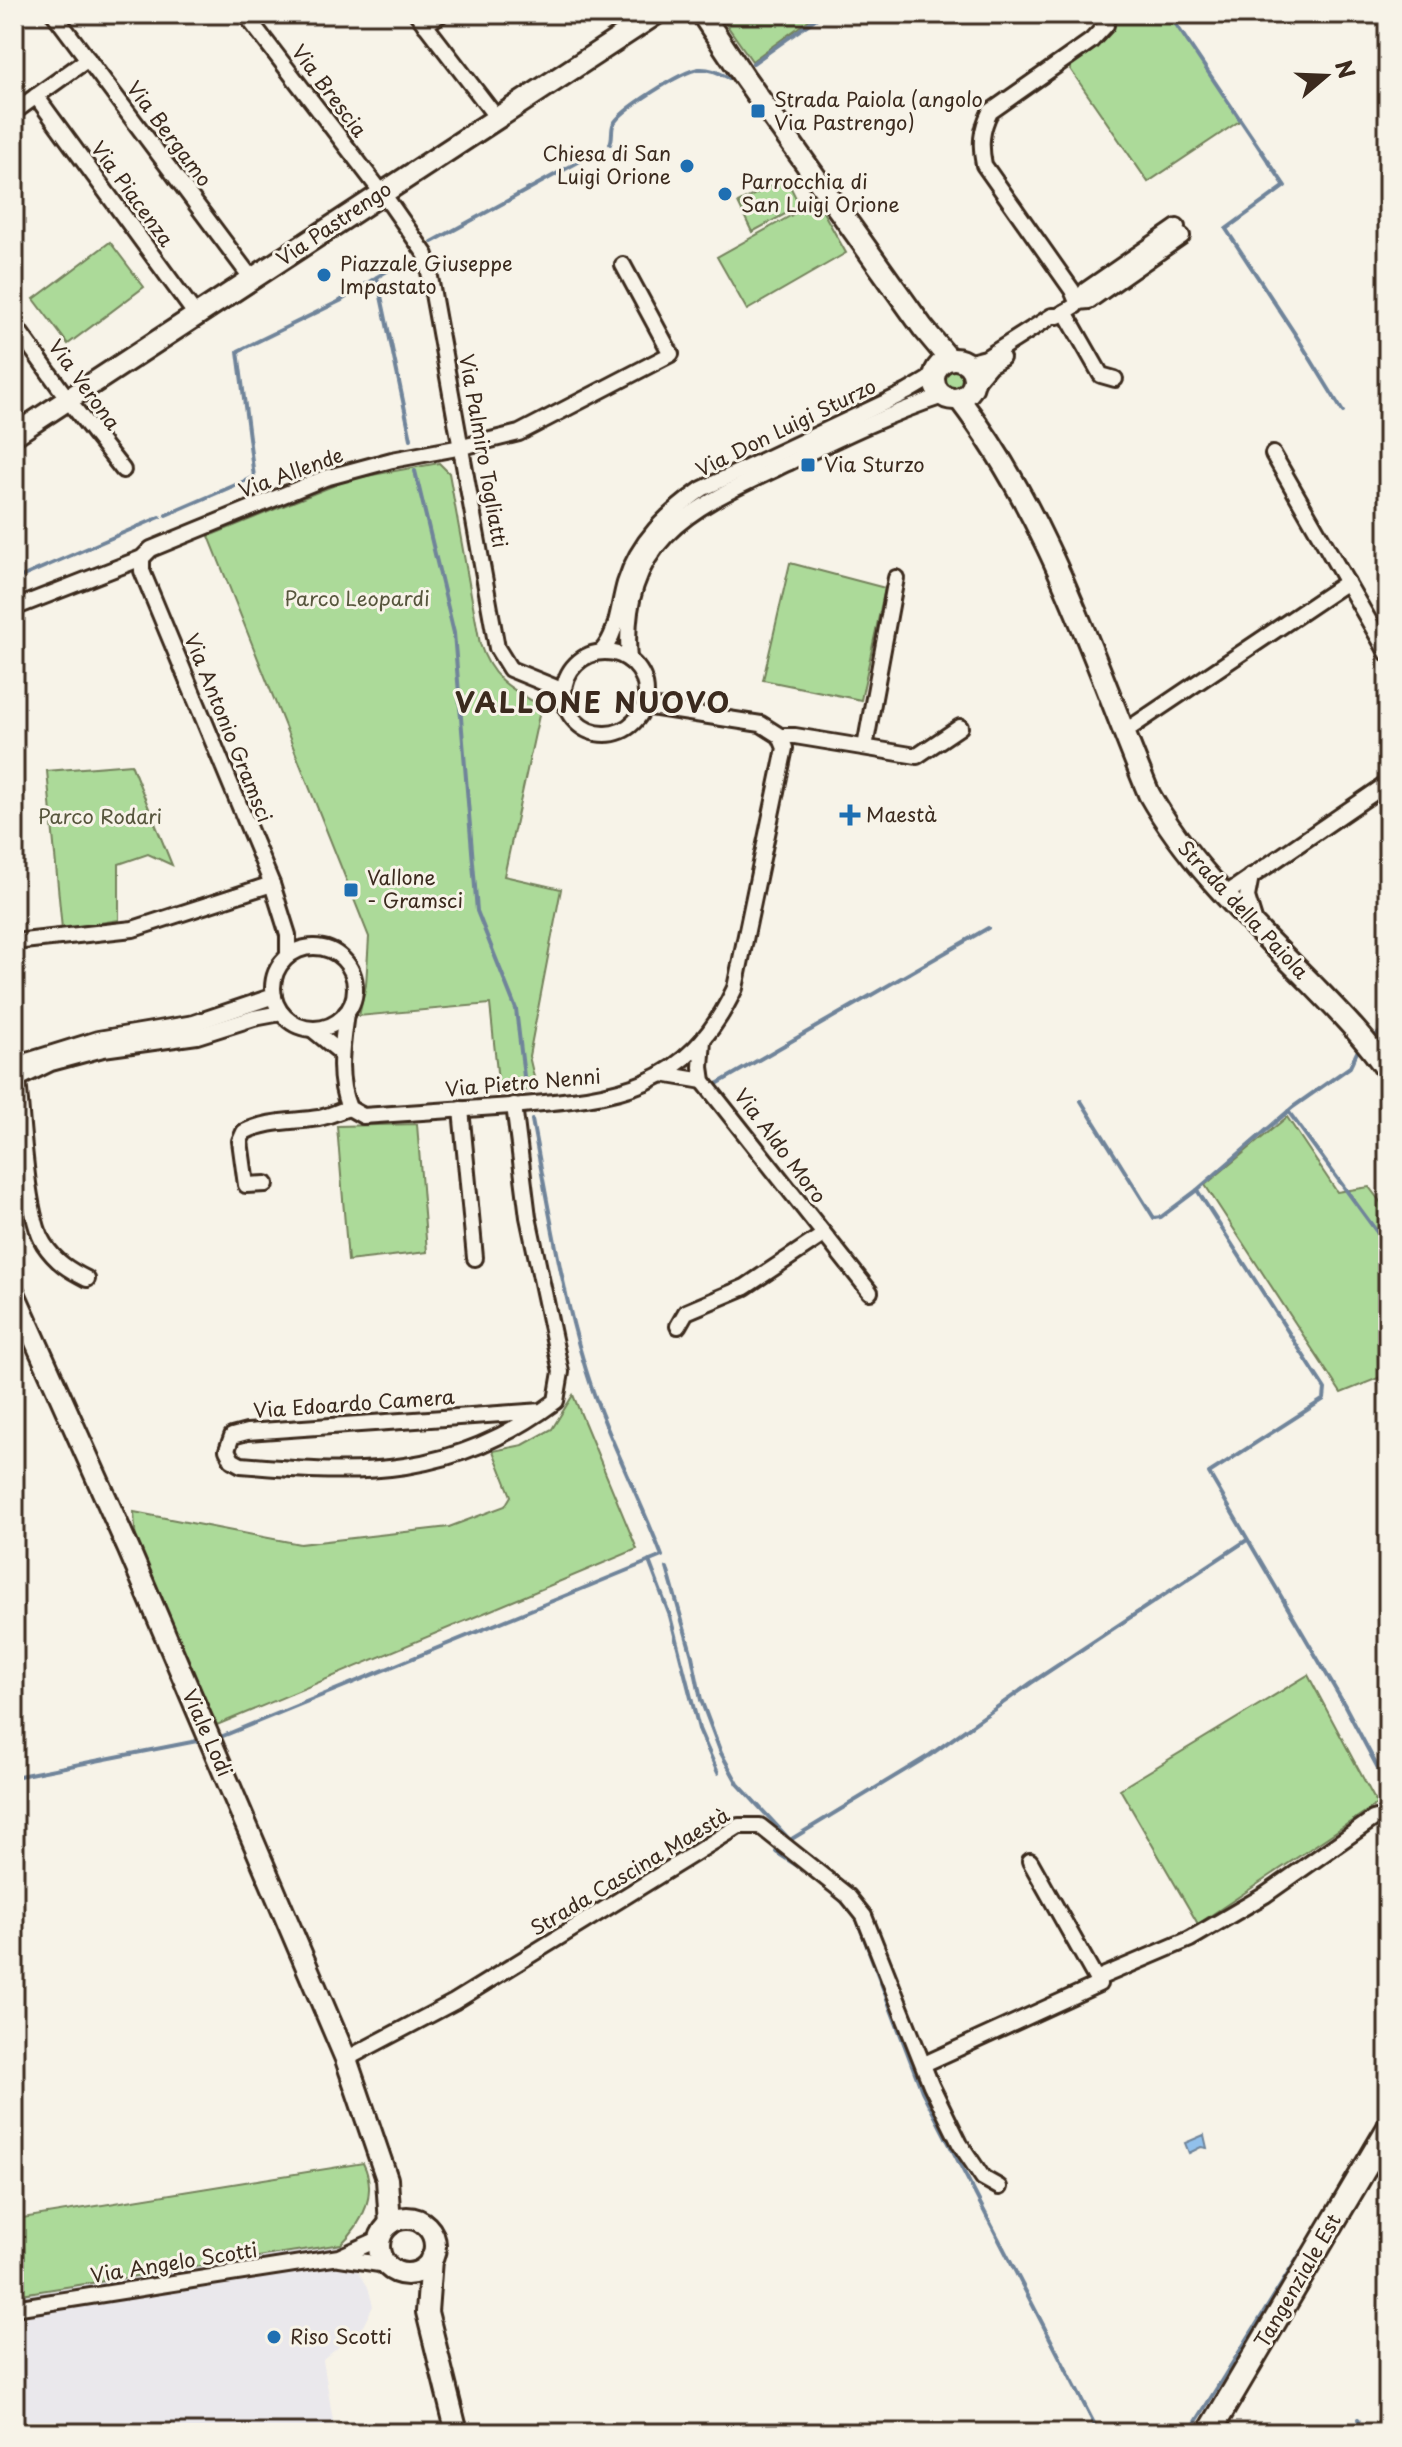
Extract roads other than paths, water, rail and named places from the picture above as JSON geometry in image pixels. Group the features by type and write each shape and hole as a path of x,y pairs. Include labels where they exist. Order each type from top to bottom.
{"main road":[{"name":"Tangenziale Est","path":"1209,2433 1388,2129"}],"street":[{"name":"Via Bergamo","path":"54,14 252,279"},
{"name":"Via Brescia","path":"245,14 382,193"},
{"path":"441,14 421,19 497,118"},
{"name":"Via Pastrengo","path":"14,435 656,14"},
{"path":"702,14 923,328 947,367 974,374 962,392"},
{"path":"947,367 938,391 962,392 990,365 1056,324 1067,310 1072,290 984,165 980,147 984,124 990,112 1091,41 1106,25 1107,14"},
{"path":"14,112 88,59"},
{"name":"Via Piacenza","path":"36,96 196,315"},
{"name":"Via Palmiro Togliatti","path":"382,193 420,245 430,268 497,648 510,669 564,691"},
{"path":"1067,310 1089,301 1179,232"},
{"name":"Via Allende","path":"14,608 142,558 151,549 325,478 519,433 671,354 623,265"},
{"path":"1067,310 1078,337 1101,375 1115,379"},
{"name":"Via Don Luigi Sturzo","path":"601,652 611,642 625,581 637,554 655,528 702,489 907,392 947,367 986,358 1052,316 1067,310"},
{"name":"Via Verona","path":"14,324 123,470"},
{"name":"Via Don Luigi Sturzo","path":"629,660 629,619 644,566 658,544 681,520 708,502 826,444 912,406 962,392"},
{"name":"Strada della Paiola","path":"962,392 1065,584 1149,794 1166,823 1183,848 1341,1015 1388,1072"},
{"path":"1273,454 1388,654"},
{"name":"Via Antonio Gramsci","path":"142,558 142,571 272,884 288,935 288,956"},
{"path":"865,747 896,578"},
{"path":"1124,732 1347,582"},
{"path":"601,652 615,653 629,660 644,680 644,706 637,719 626,728 612,733 597,734 584,728 573,719 566,706 564,691 567,677 586,656 601,652"},
{"path":"644,706 761,724 780,736 917,756 960,727"},
{"name":"Via Pietro Nenni","path":"266,1184 246,1185 240,1141 244,1132 256,1126 321,1118 349,1108 363,1116 461,1114 514,1105 594,1098 635,1088 684,1059 703,1040 735,988 785,748 780,736"},
{"path":"1226,894 1388,783"},
{"path":"1251,876 1247,897 1256,927"},
{"path":"14,942 133,929 272,884"},
{"name":"Via Antonio Gramsci","path":"280,913 310,947"},
{"path":"340,1052 312,1029 292,1022 281,1013 274,996 275,974 288,956 310,947 328,950 348,966 354,985 340,1052 344,1097 349,1108"},
{"path":"15,1075 98,1039 194,1023 274,996"},
{"path":"15,1075 103,1049 197,1036 281,1013"},
{"path":"312,1029 330,1025 346,1013"},
{"path":"662,1074 703,1081 703,1040"},
{"path":"15,1075 33,1216 43,1242 62,1266 87,1279"},
{"name":"Via Aldo Moro","path":"703,1081 870,1292"},
{"path":"514,1105 528,1217 561,1372 556,1401 542,1411"},
{"path":"461,1114 475,1258"},
{"name":"Via Aldo Moro","path":"678,1326 686,1312 745,1287 823,1235"},
{"name":"Viale Lodi","path":"14,1293 129,1550 346,2059 387,2179 417,2220"},
{"name":"Via Edoardo Camera","path":"542,1411 488,1441 430,1462 377,1471 321,1472 241,1465 232,1460 227,1450 232,1436 247,1432 542,1411"},
{"path":"485,1414 492,1423 493,1431 488,1441"},
{"path":"1096,1979 1190,1939 1265,1895 1373,1819 1388,1818"},
{"name":"Strada Cascina Maestà","path":"346,2059 454,2002 739,1826 760,1826 848,1896 864,1916 931,2085 960,2144 983,2178 999,2187"},
{"path":"924,2064 1099,1984 1030,1861"},
{"name":"Viale Lodi","path":"384,2231 387,2179"},
{"path":"427,2312 381,2257 384,2231 407,2218 417,2220 431,2232 434,2241 427,2312 457,2433"},
{"name":"Via Angelo Scotti","path":"14,2308 339,2257 384,2231"},
{"name":"Via Angelo Scotti","path":"339,2257 393,2269"},
{"path":"393,2269 419,2271 431,2259"}],"water":[{"path":"1204,2135 1207,2148 1201,2147 1189,2153 1185,2143"}],"waterway":[{"path":"753,63 822,14"},
{"path":"1169,14 1285,186 1226,229 1343,412"},
{"path":"610,144 613,125 618,118 666,84 699,69 711,70 729,78"},
{"path":"432,242 602,149"},
{"path":"407,259 377,277 411,439"},
{"path":"166,515 254,477 238,351 340,301 377,277"},
{"path":"415,471 454,633 477,911 516,1009 525,1085"},
{"path":"14,580 160,517"},
{"path":"715,1085 988,928"},
{"path":"1371,1039 1388,1027"},
{"path":"1081,1101 1154,1218 1161,1217 1293,1107 1350,1067 1358,1050"},
{"path":"1288,1111 1388,1247"},
{"path":"218,1738 662,1556 603,1418 586,1370 562,1277 532,1120"},
{"path":"1197,1190 1325,1389 1324,1399 1209,1473 1344,1704 1388,1787"},
{"path":"667,1568 701,1700 721,1753 738,1784 790,1840 930,1755 1031,1683 1247,1540"},
{"path":"649,1561 670,1616 699,1729 718,1773"},
{"path":"14,1777 202,1740"},
{"path":"779,1848 776,1852 810,1874"},
{"path":"833,1892 856,1917 922,2091 1099,2433"},
{"path":"1189,2433 1302,2251"},
{"path":"1358,2419 1363,2433"}],"place":[{"name":"Strada Paiola (angolo Via Pastrengo)","path":"758,111"},
{"name":"Chiesa di San Luigi Orione","path":"687,166"},
{"name":"Parrocchia di San Luigi Orione","path":"725,194"},
{"name":"Piazzale Giuseppe Impastato","path":"324,275"},
{"name":"Via Sturzo","path":"808,465"},
{"name":"Maestà","path":"850,815"},
{"name":"Vallone - Gramsci","path":"351,890"},
{"name":"Riso Scotti","path":"274,2337"}],"district":[{"name":"VALLONE NUOVO","path":"593,703"}],"park label":[{"name":"Parco Leopardi","path":"357,599"},
{"name":"Parco Rodari","path":"100,817"}]}
